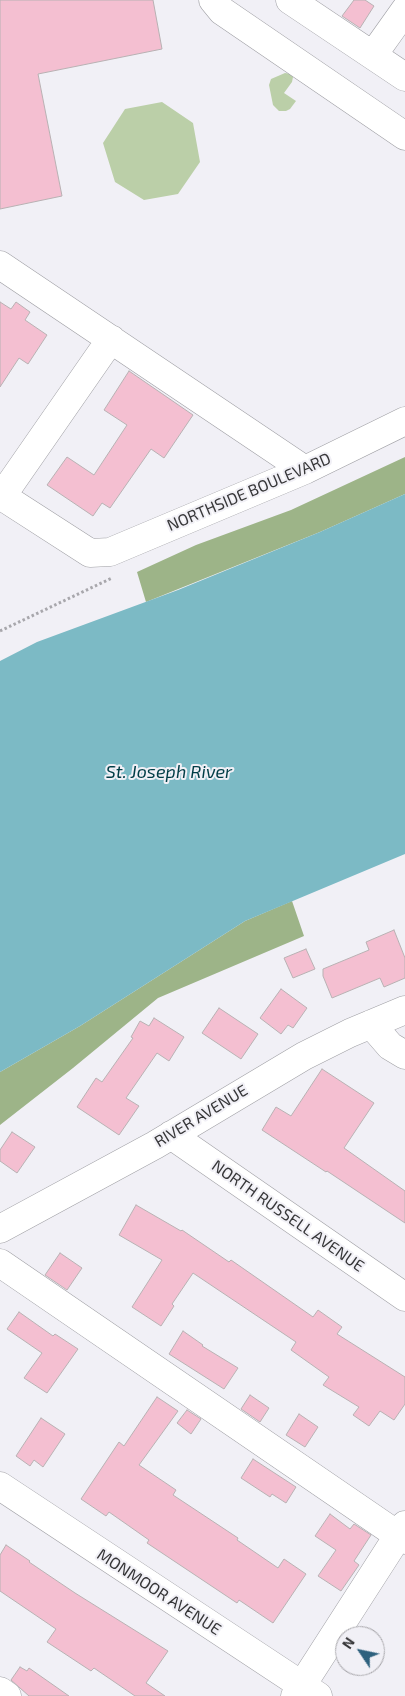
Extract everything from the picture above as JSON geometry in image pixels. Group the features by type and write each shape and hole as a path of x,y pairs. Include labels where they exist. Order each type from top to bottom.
{"street":[{"path":"212,0 222,11 405,136"},
{"path":"290,0 405,76"},
{"path":"373,55 405,10"},
{"path":"0,265 305,470"},
{"path":"1,495 111,339"},
{"name":"NORTHSIDE BOULEVARD","path":"1,495 90,553 110,552 305,470 405,421"},
{"name":"RIVER AVENUE","path":"0,1228 171,1135 304,1056 405,1010"},
{"path":"371,1024 390,1046 405,1055"},
{"name":"NORTH RUSSELL AVENUE","path":"171,1135 405,1296"},
{"path":"0,1262 403,1533 305,1692"},
{"name":"MONMOOR AVENUE","path":"0,1486 305,1692"},
{"path":"0,1692 7,1696"}],"green space":[{"path":"285,73 291,74 293,77 292,82 284,93 296,101 290,109 279,111 273,105 269,85 271,79"},
{"path":"162,102 193,123 200,162 178,194 144,200 115,182 103,143 125,109"},
{"path":"405,457 405,494 320,532 146,602 137,572 196,545 291,510"},
{"path":"292,901 304,936 158,998 0,1125 0,1072 80,1026 245,921"}],"water":[{"name":"St. Joseph River","path":"405,494 405,854 245,921 80,1026 0,1072 0,661 37,642 178,590 320,532"}],"building":[{"path":"0,0 153,0 162,49 38,74 62,196 0,209"},
{"path":"354,0 365,0 374,6 360,28 342,16"},
{"path":"0,302 11,309 16,302 30,312 25,320 47,335 28,364 19,358 0,387"},
{"path":"129,371 193,415 164,458 151,449 110,508 102,503 93,516 47,485 67,457 94,475 127,425 104,410"},
{"path":"394,930 405,958 405,978 384,987 380,978 332,998 323,976 323,969 369,950 366,942"},
{"path":"306,949 315,969 293,978 284,958"},
{"path":"281,989 307,1008 293,1028 288,1025 281,1034 260,1018"},
{"path":"219,1008 258,1034 241,1059 202,1033"},
{"path":"154,1018 184,1037 169,1061 157,1053 126,1098 139,1106 119,1135 77,1107 96,1078 102,1082 133,1038 131,1037 140,1021 149,1026"},
{"path":"322,1069 374,1103 344,1148 405,1191 405,1223 262,1130 276,1107 291,1116"},
{"path":"12,1132 35,1147 17,1173 0,1161 0,1150"},
{"path":"136,1205 182,1230 229,1262 231,1260 313,1317 318,1310 342,1327 337,1334 405,1377 405,1404 394,1420 380,1411 369,1426 353,1415 359,1407 323,1385 329,1377 291,1350 296,1342 193,1273 172,1304 174,1306 161,1326 132,1307 162,1260 119,1235"},
{"path":"60,1253 82,1268 67,1290 45,1275"},
{"path":"19,1312 53,1336 55,1334 78,1349 47,1393 24,1378 42,1353 7,1329"},
{"path":"183,1331 202,1346 238,1368 224,1389 169,1354"},
{"path":"250,1395 269,1408 260,1422 241,1409"},
{"path":"157,1397 178,1411 139,1465 176,1490 173,1495 238,1538 237,1540 278,1568 284,1559 306,1574 273,1623 239,1600 237,1603 147,1543 149,1540 109,1512 106,1516 81,1499 119,1442 124,1446"},
{"path":"187,1410 201,1419 191,1434 177,1423"},
{"path":"299,1414 318,1427 305,1447 286,1435"},
{"path":"41,1418 65,1434 43,1467 34,1460 30,1466 16,1456"},
{"path":"253,1459 296,1487 286,1503 272,1494 270,1497 241,1478"},
{"path":"330,1514 350,1529 354,1524 371,1535 354,1561 359,1565 341,1591 318,1576 336,1550 315,1536"},
{"path":"6,1545 75,1593 168,1651 146,1683 165,1696 135,1696 94,1668 91,1671 47,1642 56,1629 0,1591 0,1555"},
{"path":"20,1667 27,1671 29,1668 69,1696 29,1696 11,1680"}]}
